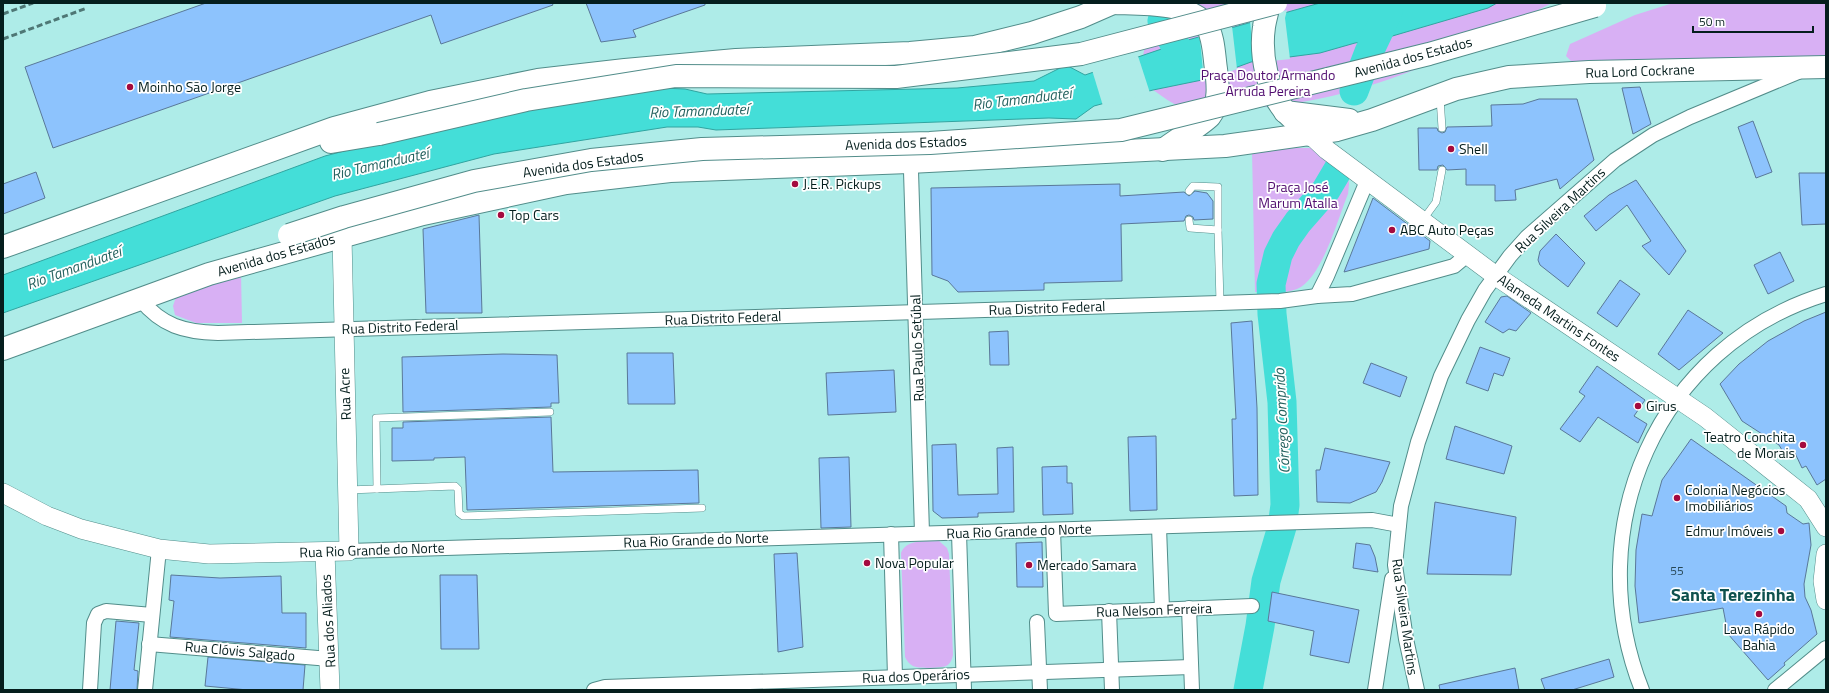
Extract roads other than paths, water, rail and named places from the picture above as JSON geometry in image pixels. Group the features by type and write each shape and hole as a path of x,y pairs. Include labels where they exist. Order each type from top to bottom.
{"highway":[{"path":"1269,3 1264,27 1263,46 1271,86 1285,112 1311,134"},
{"path":"285,147 379,134 526,100 676,76 896,77 1081,54 1276,3"},
{"name":"Avenida dos Estados","path":"209,274 241,251 289,234 474,181 591,160 702,149 930,143 1121,130 1429,54 1608,3"},
{"path":"3,247 285,147 334,128 430,102 538,80 625,70 712,62 910,53 967,48 1005,41 1032,33 1081,17 1109,4 1156,5 1180,9 1196,17 1206,25 1210,34 1218,90 1216,104 1209,117 1163,150"},
{"path":"1817,67 1826,53"},
{"name":"Rua Lord Cockrane","path":"1448,92 1516,76 1590,72 1817,67"},
{"name":"Avenida dos Estados","path":"3,349 209,274 431,212 566,183 670,171 909,162 1225,146 1337,130 1372,120 1448,92"},
{"path":"1285,112 1342,120 1372,120"}],"street":[{"name":"Rua Silveira Martins","path":"1417,690 1406,639 1395,565 1399,525 1408,473 1428,408 1441,376 1468,320 1485,290 1510,256 1527,237 1600,172 1630,150 1653,135 1690,117 1817,67"},
{"name":"Alameda Martins Fontes","path":"1311,134 1327,150 1466,256 1706,417 1817,501 1826,527"},
{"name":"Rua Paulo Setúbal","path":"909,162 911,171 916,312 922,534"},
{"path":"1317,296 1367,181"},
{"name":"Rua Acre","path":"342,236 349,551"},
{"name":"Rua Distrito Federal","path":"140,299 151,312 170,325 200,332 1220,303 1352,294 1454,266 1466,256"},
{"path":"1642,690 1628,651 1622,620 1619,581 1620,544 1627,507 1639,467 1656,432 1678,398 1710,362 1741,336 1778,313 1826,294"},
{"name":"Rua Rio Grande do Norte","path":"3,493 47,516 81,529 159,549 209,554 325,552 890,534 1288,524 1372,520 1399,525"},
{"path":"1159,527 1162,609"},
{"name":"Rua Nelson Ferreira","path":"1053,530 1056,614 1252,606"},
{"path":"959,533 964,690"},
{"path":"887,681 890,534"},
{"path":"145,690 159,549"},
{"name":"Rua dos Aliados","path":"325,552 330,690"},
{"path":"1826,554 1823,572 1826,600"},
{"path":"1375,690 1395,565"},
{"path":"1189,608 1192,690"},
{"path":"90,690 94,623 98,614 106,611 152,615"},
{"path":"1109,611 1112,690"},
{"path":"1038,622 1040,690"},
{"name":"Rua Clóvis Salgado","path":"149,644 330,659"},
{"path":"1774,690 1826,648"},
{"name":"Rua dos Operários","path":"594,690 605,687 808,685 964,675 1191,667"}],"lane":[{"path":"1442,128 1448,92"},
{"path":"1422,221 1436,202 1442,170"},
{"path":"1189,191 1193,186 1218,187 1220,303"},
{"path":"1189,220 1190,228 1218,230"},
{"path":"377,489 376,418 550,412"},
{"path":"348,490 457,486 459,513 463,516 702,508"}],"water":[{"name":"Rio Tamanduateí","path":"1320,3 1497,3 1488,8 1389,37 1355,43 1320,53 1251,62 1202,80 1153,90 1094,106 1076,119 1049,118 716,130 698,127 667,127 494,154 335,196 3,313 3,275 325,156 490,113 662,88 685,89 707,94 957,88 1034,81 1066,65 1085,75 1188,40"}],"waterway":[{"name":"Córrego Comprido","path":"1354,91 1369,52 1388,12"},
{"path":"1162,21 1175,45 1187,61"},
{"name":"Córrego Comprido","path":"1248,690 1260,626 1266,581 1282,527 1285,505 1282,402 1272,314 1271,284 1278,255 1286,239 1298,222 1326,190 1339,168"}],"railway":[{"path":"3,14 33,3"},
{"path":"3,39 87,8"}],"place":[{"name":"Moinho São Jorge","path":"130,87"},
{"name":"Shell","path":"1451,149"},
{"name":"J.E.R. Pickups","path":"795,184"},
{"name":"Top Cars","path":"501,215"},
{"name":"ABC Auto Peças","path":"1392,230"},
{"name":"Girus","path":"1638,406"},
{"name":"Teatro Conchita de Morais","path":"1803,445"},
{"name":"Colonia Negócios Imobiliários","path":"1677,498"},
{"name":"Edmur Imóveis","path":"1781,531"},
{"name":"Nova Popular","path":"867,563"},
{"name":"Mercado Samara","path":"1029,565"},
{"name":"Lava Rápido Bahia","path":"1759,614"}],"district":[{"name":"Santa Terezinha","path":"1733,595"}],"park label":[{"name":"Praça Doutor Armando Arruda Pereira","path":"1268,84"},
{"name":"Praça José Marum Atalla","path":"1298,196"}]}
